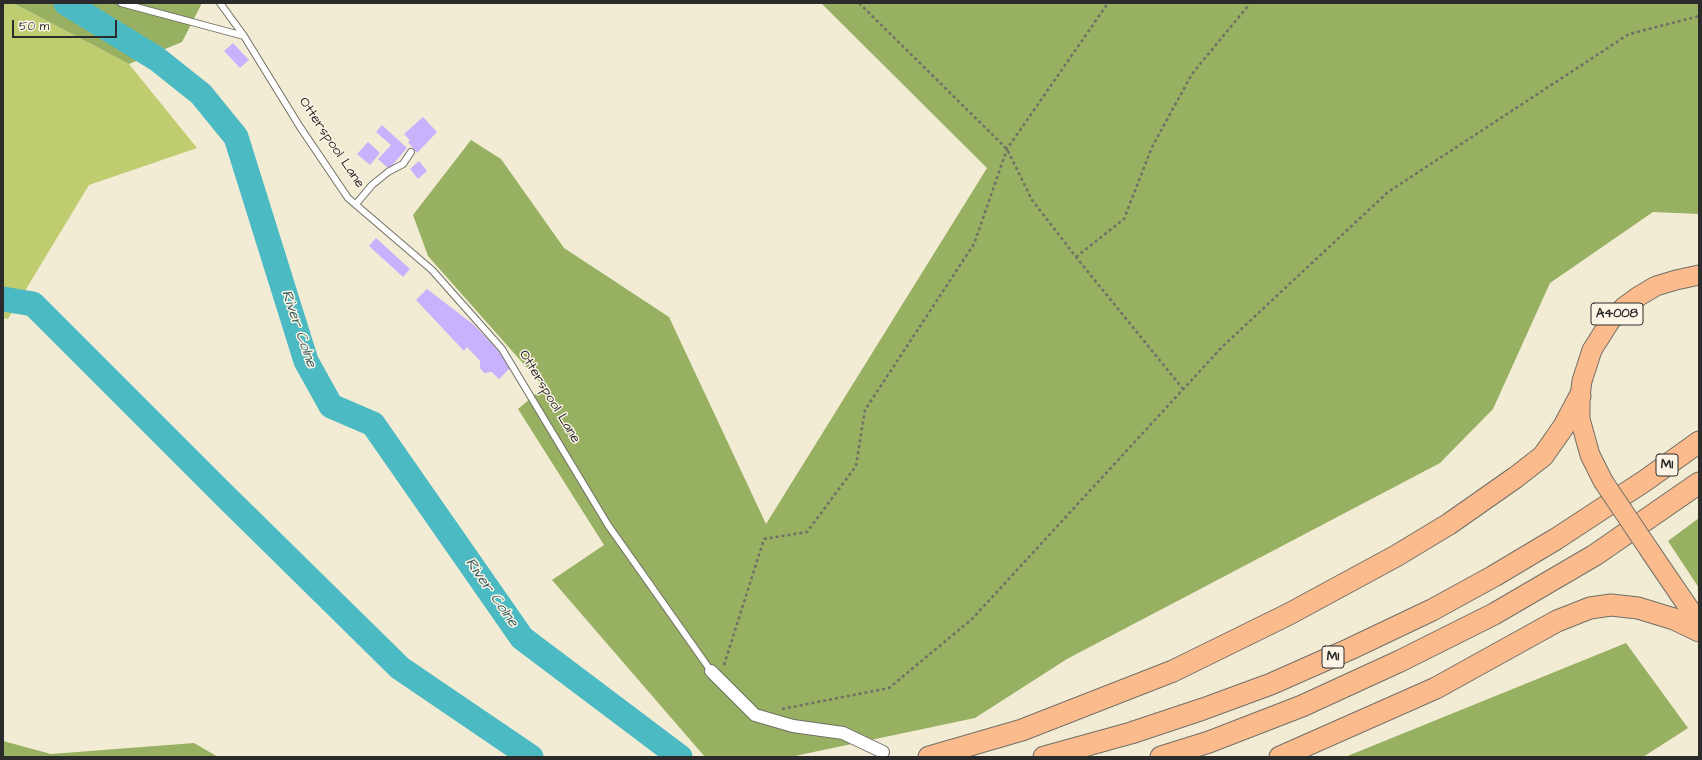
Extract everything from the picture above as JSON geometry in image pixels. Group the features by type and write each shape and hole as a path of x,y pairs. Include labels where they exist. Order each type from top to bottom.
{"highway":[{"name":"A4008","path":"1699,275 1656,286 1624,307 1611,320 1592,350 1587,362 1580,396 1580,418 1585,439 1590,455 1603,481 1699,623"},
{"path":"929,757 1022,730 1173,670 1289,614 1396,556 1449,524 1516,478 1543,456 1564,426 1580,396"},
{"name":"M1","path":"1044,757 1131,733 1271,684 1432,610 1494,576 1556,539 1646,480 1699,442"},
{"name":"M1","path":"1161,757 1209,742 1302,706 1400,661 1494,614 1595,555 1699,483"},
{"path":"1280,757 1436,688 1557,621 1590,608 1611,605 1638,608 1674,619 1699,631"}],"street":[{"name":"Otterspool Lane","path":"715,675 755,715 792,726 843,733 883,752"}],"lane":[{"path":"121,3 244,36"},
{"name":"Otterspool Lane","path":"220,3 244,36 300,127 348,198 432,270 502,349 608,526 715,675"},
{"path":"356,204 372,185 388,172 403,164 411,152"}],"path":[{"path":"859,3 1007,149 1032,200 1076,257 1183,389"},
{"path":"715,675 764,539 807,532 856,466 865,410 974,244 1007,149 1108,3"},
{"path":"1076,257 1124,219 1152,147 1192,74 1248,7 1249,3"},
{"path":"755,715 889,688 972,619 1222,347 1388,192 1629,34 1699,16"}],"green space":[{"path":"3,3 13,3 129,64 197,148 89,185 8,319 3,318"},
{"path":"13,3 202,3 182,42 129,64"},
{"path":"821,3 1699,3 1699,214 1653,212 1550,283 1493,409 1440,463 1067,659 975,718 790,757 705,757 552,580 604,545 518,409 544,387 428,256 413,215 471,140 501,159 564,248 669,317 766,524 987,168"},
{"path":"1699,518 1699,588 1668,541"},
{"path":"1626,643 1688,728 1643,757 1345,757"},
{"path":"3,741 51,754 194,743 218,757 3,757"}],"building":[{"path":"233,43 249,60 240,68 224,51"},
{"path":"423,117 437,132 417,153 408,142 410,140 404,134"},
{"path":"382,125 407,148 389,169 378,159 391,145 376,132"},
{"path":"368,142 380,153 370,165 357,154"},
{"path":"419,161 427,171 418,179 410,169"},
{"path":"376,238 410,269 403,277 369,246"},
{"path":"427,289 474,325 512,366 499,379 492,372 484,373 480,368 480,361 467,347 464,351 416,300"}],"waterway":[{"name":"River Colne","path":"66,3 157,59 201,94 236,137 306,361 331,406 373,424 522,638 680,757"},
{"path":"3,299 33,304 400,668 531,757"}]}
